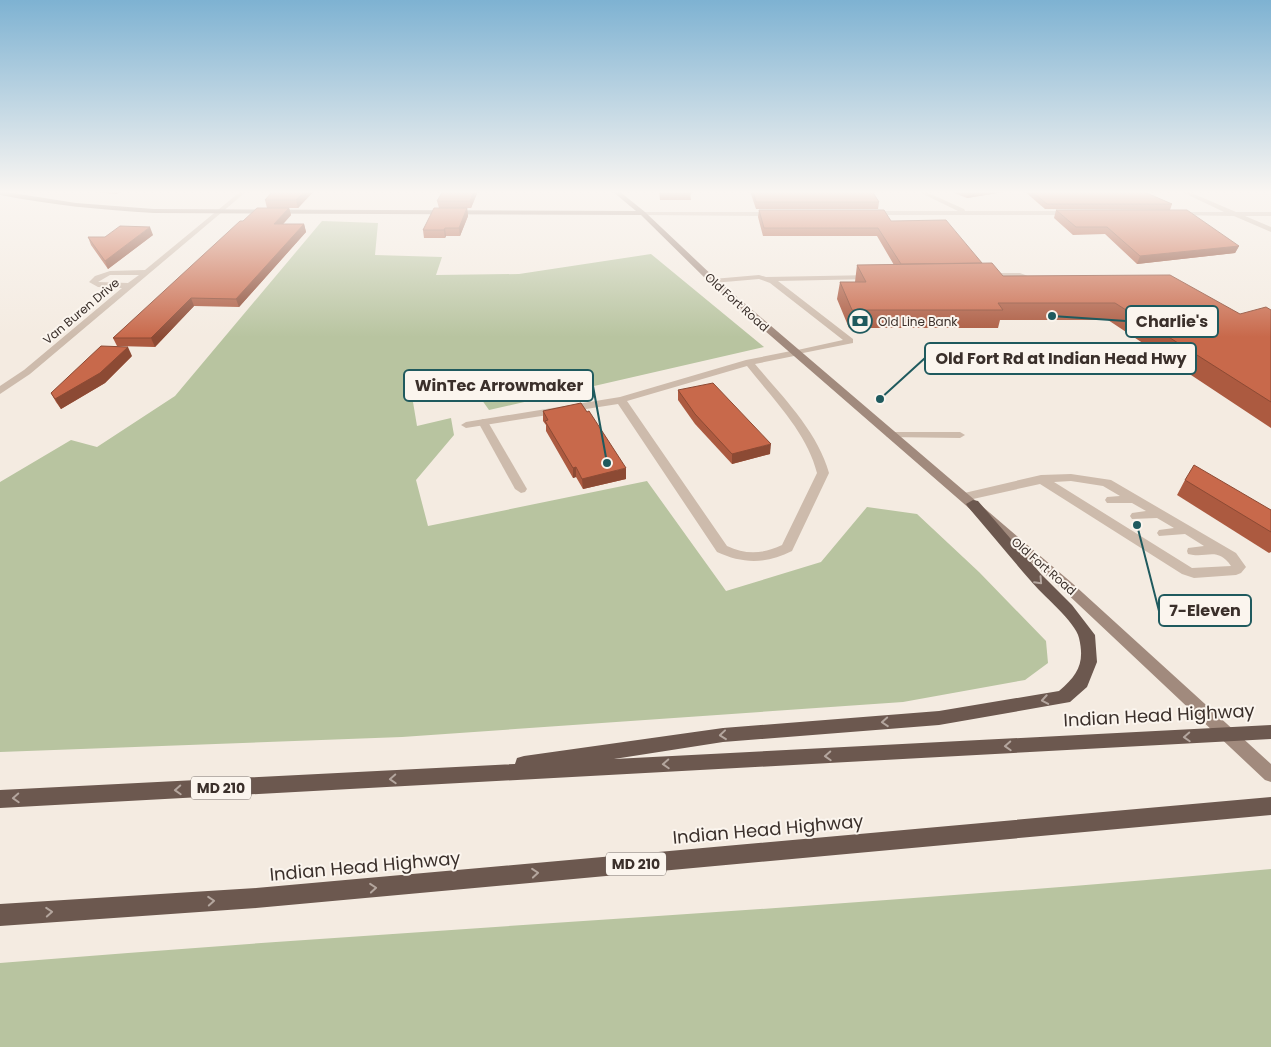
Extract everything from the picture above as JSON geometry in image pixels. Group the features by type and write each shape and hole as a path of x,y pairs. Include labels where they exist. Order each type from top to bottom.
{"highway":[{"path":"442,776 723,735 939,718 1064,697 1080,682 1089,662 1087,635 969,500"},
{"name":"Indian Head Highway","path":"0,799 1271,732"},
{"name":"Indian Head Highway","path":"0,915 256,898 1271,806"}],"main road":[{"name":"Old Fort Road","path":"671,240 713,280 796,353 1067,586 1271,776"}],"street":[{"name":"Van Buren Drive","path":"0,391 28,372 185,240"},
{"path":"130,286 98,285 93,282 95,278 104,274 146,272"},
{"path":"981,275 1020,275 1038,282 1048,282"},
{"path":"466,425 621,400 749,362 850,342 773,281 759,277 713,280"},
{"path":"766,279 883,277"},
{"path":"621,400 722,549 734,556 748,559 777,554 787,548 823,473 822,464 805,437 749,362"},
{"path":"483,422 521,489"},
{"path":"890,435 960,435"},
{"path":"969,500 1041,479 1078,478 1107,482 1231,556 1239,567 1236,570 1194,574 1176,566 1163,554 1082,502 1041,479"},
{"path":"1111,500 1135,499"},
{"path":"1136,516 1159,514"},
{"path":"1163,533 1188,530"},
{"path":"1193,551 1218,548"}],"green space":[{"path":"306,240 376,240 375,255 442,257 436,275 519,274 651,254 764,347 489,410 460,369 409,378 417,426 451,418 454,435 416,480 428,526 647,481 726,591 821,562 867,507 917,514 979,572 1046,641 1048,663 1025,680 903,702 402,737 0,752 0,482 71,440 97,447 175,396"},
{"path":"1271,869 1271,1047 0,1047 0,963 318,939 794,907"}],"building":[{"path":"90,240 133,240 105,261"},
{"path":"220,240 290,240 236,299 191,298 151,338 113,338"},
{"path":"886,240 963,240 982,263 901,264"},
{"path":"1122,240 1230,240 1239,246 1140,256"},
{"path":"992,263 1003,276 1170,275 1240,314 1266,307 1271,310 1271,402 1115,303 998,303 1003,310 852,310 840,282 866,282 857,265"},
{"path":"101,346 128,347 100,373 55,399 51,393"},
{"path":"713,383 771,444 732,454 695,414 678,390"},
{"path":"581,403 587,412 589,411 626,468 582,479 576,467 573,468 545,421 548,420 543,411"},
{"path":"1194,465 1271,510 1271,532 1185,480"}],"place":[{"name":"Charlie's","path":"1052,316"},
{"name":"Old Line Bank","path":"860,321"},
{"name":"Old Fort Rd at Indian Head Hwy","path":"880,399"},
{"name":"WinTec Arrowmaker","path":"607,463"},
{"name":"7-Eleven","path":"1137,525"}]}
